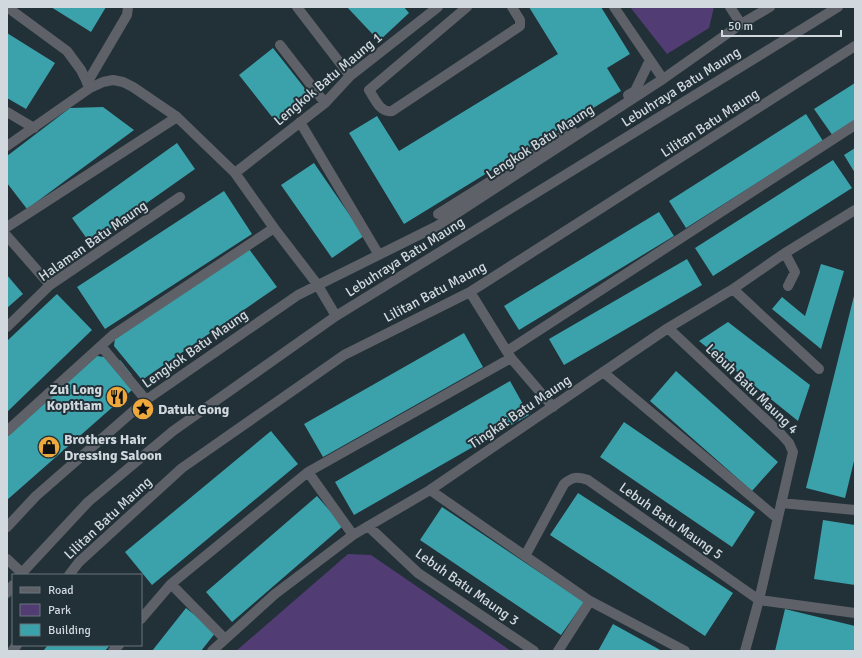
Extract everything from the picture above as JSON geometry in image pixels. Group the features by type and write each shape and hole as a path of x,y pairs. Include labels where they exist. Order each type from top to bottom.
{"street":[{"path":"7,7 67,51 75,60 88,86"},
{"path":"7,146 34,128 88,86 127,15 128,7"},
{"path":"297,7 350,76"},
{"name":"Lengkok Batu Maung 1","path":"235,173 324,103 350,76 438,7"},
{"path":"467,7 369,90 382,109 387,112 392,111 520,26 520,20 512,7"},
{"path":"614,7 663,79"},
{"path":"730,7 741,24"},
{"name":"Lengkok Batu Maung","path":"7,527 36,496 146,400 298,295 317,284 437,226 663,79 741,24 770,7"},
{"name":"Lebuhraya Batu Maung","path":"21,574 88,502 173,431 336,316 838,7"},
{"path":"280,45 324,103"},
{"name":"Lilitan Batu Maung","path":"70,574 78,562 188,464 344,355 470,292 855,46"},
{"path":"438,214 635,90 650,60"},
{"path":"88,86 108,81 123,82 133,87 177,117 235,173 274,228 317,284 336,316"},
{"path":"7,112 34,128"},
{"path":"7,227 177,117"},
{"path":"300,122 379,255"},
{"path":"142,618 171,584 308,472 509,354 855,125"},
{"name":"Halaman Batu Maung","path":"7,327 50,286 180,197"},
{"name":"Tingkat Batu Maung","path":"212,651 224,638 275,594 353,535 430,490 668,328 733,289 784,253 855,210"},
{"path":"7,431 114,335 274,228"},
{"path":"7,236 50,286"},
{"path":"784,253 795,272 788,286"},
{"path":"733,289 819,369"},
{"path":"470,292 509,354 554,407"},
{"name":"Lebuh Batu Maung 4","path":"668,328 790,443 793,452 793,460 777,518 759,600 745,651"},
{"path":"101,346 146,400"},
{"path":"603,372 777,518"},
{"path":"308,472 353,535"},
{"name":"Lebuh Batu Maung 5","path":"525,556 564,484 571,478 580,477 588,480 759,600"},
{"path":"430,490 590,600 685,651"},
{"path":"781,503 855,510"},
{"name":"Lebuh Batu Maung 3","path":"368,526 418,573 534,651"},
{"path":"7,559 21,574"},
{"path":"171,584 224,638"},
{"path":"558,651 590,600"},
{"path":"759,600 855,613"}],"green space":[{"path":"630,7 714,7 709,28 667,54"},
{"path":"348,554 371,555 511,651 236,651"}],"building":[{"path":"51,7 106,7 91,32"},
{"path":"347,7 404,7 409,13 379,41"},
{"path":"529,7 601,7 630,54 607,68 621,91 404,224 349,133 377,116 399,151 558,54"},
{"path":"7,33 55,63 26,109 7,98"},
{"path":"273,48 310,95 276,122 239,75"},
{"path":"855,83 855,122 833,136 814,109"},
{"path":"103,107 134,130 27,209 7,183 7,156 70,108"},
{"path":"806,114 823,141 686,228 669,201"},
{"path":"177,143 195,169 90,243 72,218"},
{"path":"855,148 855,173 844,155"},
{"path":"833,160 852,188 713,276 695,248"},
{"path":"314,163 364,236 332,258 281,185"},
{"path":"224,191 252,234 105,329 77,287"},
{"path":"659,212 674,236 519,330 504,306"},
{"path":"249,249 277,287 142,380 114,346 115,338"},
{"path":"687,259 702,285 564,365 549,339"},
{"path":"821,264 844,271 821,349 772,309 782,297 805,316"},
{"path":"7,275 23,294 7,308"},
{"path":"57,294 92,330 7,412 7,341"},
{"path":"854,296 855,457 845,498 806,488"},
{"path":"728,322 810,385 798,421 699,341"},
{"path":"464,333 483,367 323,457 304,424"},
{"path":"97,356 104,357 113,367 120,360 132,375 125,382 132,390 7,500 7,437"},
{"path":"676,371 778,462 752,491 650,401"},
{"path":"510,381 529,415 354,515 335,482"},
{"path":"624,422 755,512 732,547 600,457"},
{"path":"271,431 298,464 152,585 125,552"},
{"path":"578,493 733,593 705,636 550,535"},
{"path":"317,496 343,526 232,622 206,592"},
{"path":"442,507 584,602 561,635 420,540"},
{"path":"823,520 855,525 855,585 814,579"},
{"path":"186,608 216,632 201,651 152,651"},
{"path":"785,609 855,626 855,651 775,651"},
{"path":"613,624 662,651 598,651"},
{"path":"47,646 109,646 105,651 43,651"}],"place":[{"name":"Zui Long Kopitiam","path":"117,397"},
{"name":"Datuk Gong","path":"143,409"},
{"name":"Brothers Hair Dressing Saloon","path":"49,447"}]}
